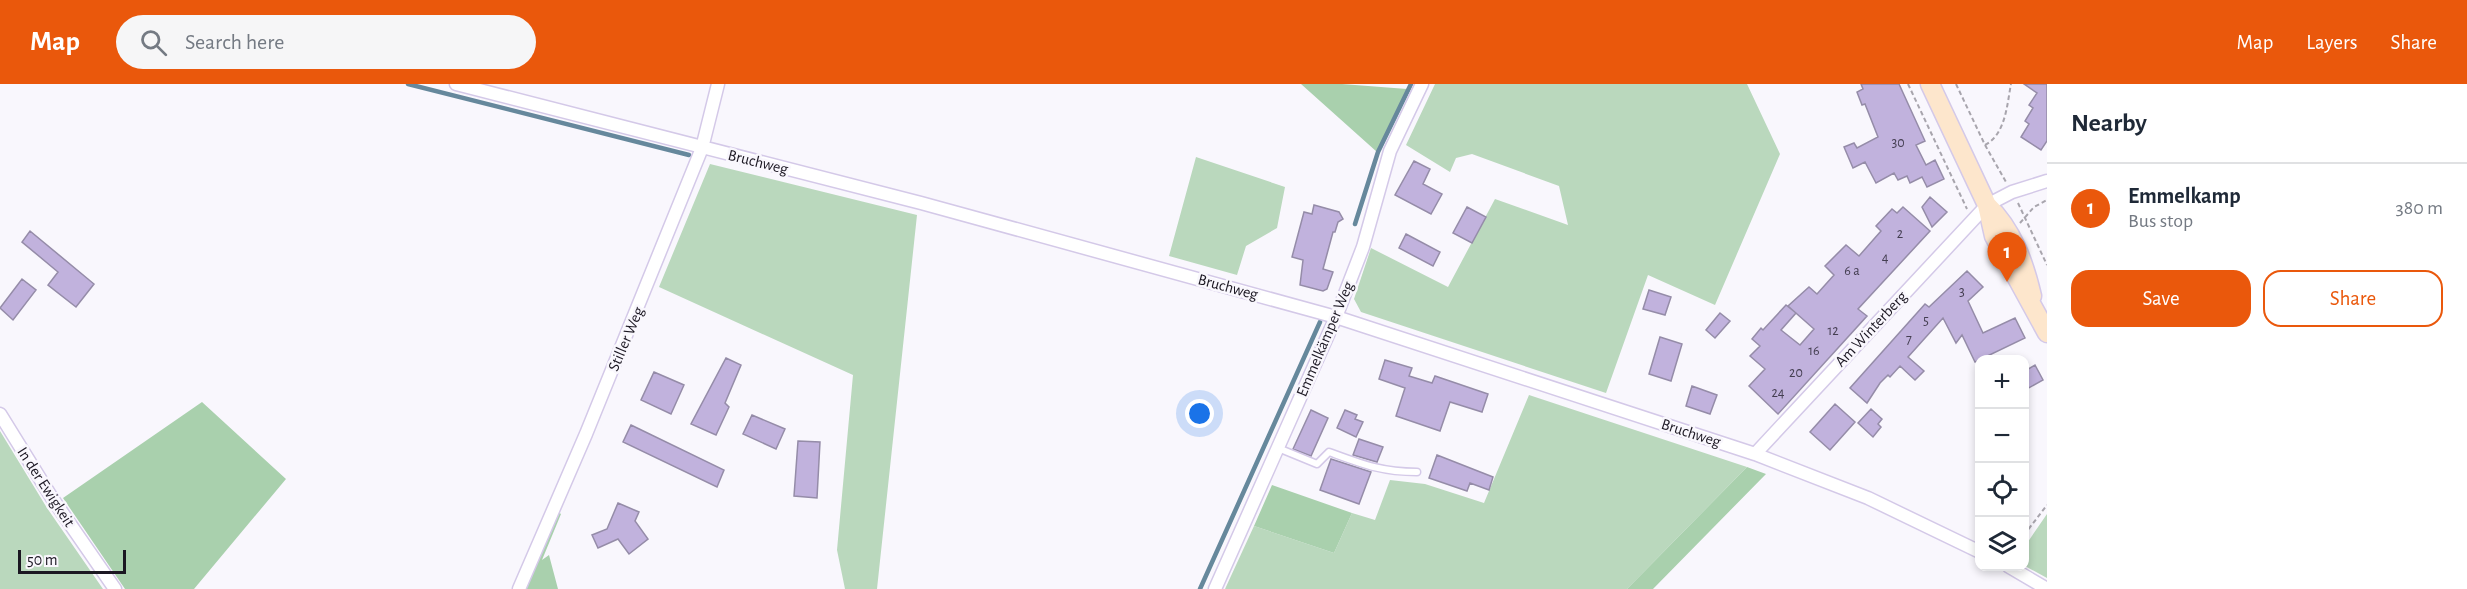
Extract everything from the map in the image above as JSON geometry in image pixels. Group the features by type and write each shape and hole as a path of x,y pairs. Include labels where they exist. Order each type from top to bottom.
{"main road":[{"path":"1930,84 1987,205 1994,236 2022,291 2036,309 2047,333"}],"street":[{"name":"Bruchweg","path":"456,84 921,203 1336,317 1755,454 1868,498 1975,550"},
{"name":"Stiller Weg","path":"519,589 586,434 702,148 718,84"},
{"name":"Emmelkämper Weg","path":"1215,589 1336,317 1363,247 1390,151 1422,84"},
{"name":"Am Winterberg","path":"1755,454 1987,205 2012,192 2047,181"},
{"name":"In der Ewigkeit","path":"0,414 52,498 115,589"},
{"path":"2015,571 2047,589"}],"lane":[{"path":"1277,448 1317,464 1329,452 1382,471 1417,472"}],"path":[{"path":"1908,84 1973,220"},
{"path":"1956,84 1985,145 2012,192"},
{"path":"1985,145 1991,142 2003,124 2011,84"},
{"path":"2047,200 2034,207 2025,218 2047,265"},
{"path":"2029,530 2047,505"}],"green space":[{"path":"1301,84 1342,84 1407,89 1377,152"},
{"path":"1435,84 1747,84 1780,154 1715,305 1648,275 1606,393 1361,312 1354,299 1371,248 1448,287 1495,199 1568,225 1559,186 1472,154 1456,158 1450,172 1406,145"},
{"path":"1196,157 1285,187 1277,228 1246,246 1237,275 1169,256"},
{"path":"710,164 917,215 877,589 845,589 837,550 853,375 659,287"},
{"path":"1529,395 1747,467 1627,589 1225,589 1254,526 1334,553 1352,513 1375,520 1390,480 1425,484 1484,503"},
{"path":"202,402 286,479 194,589 125,589 63,498"},
{"path":"0,431 47,508 103,589 0,589"},
{"path":"1747,467 1766,474 1653,589 1627,589"},
{"path":"1272,485 1352,513 1334,553 1254,526"},
{"path":"558,512 561,514 542,560 549,555 558,589 522,589"},
{"path":"2047,514 2047,578 2029,568 2029,540"}],"building":[{"path":"1861,84 1899,84 1925,141 1916,145 1926,165 1935,160 1944,179 1927,187 1922,177 1910,183 1907,176 1898,180 1894,173 1876,183 1865,162 1853,168 1844,147 1854,143 1857,148 1878,137 1865,104 1862,105 1857,92 1863,89"},
{"path":"2024,84 2047,84 2047,141 2041,150 2021,137 2029,124 2025,121 2033,108 2029,105 2037,93"},
{"path":"1414,161 1430,169 1423,184 1442,194 1431,214 1395,195"},
{"path":"1930,197 1947,212 1932,227 1922,207"},
{"path":"1314,205 1339,212 1343,219 1338,222 1333,232 1323,269 1333,272 1327,289 1323,291 1300,285 1303,260 1292,257 1304,212 1312,214"},
{"path":"1467,207 1486,217 1472,243 1453,233"},
{"path":"1903,207 1930,231 1858,309 1867,316 1778,414 1749,386 1765,369 1750,356 1760,346 1752,339 1786,305 1795,312 1788,306 1809,287 1817,294 1834,275 1825,266 1846,245 1859,256 1881,231 1876,226 1892,209 1897,213","holes":["1796,313 1814,329 1800,345 1781,330"]},
{"path":"30,231 94,284 76,307 48,285 58,272 22,242"},
{"path":"1406,234 1440,252 1433,266 1399,248"},
{"path":"1967,271 1983,287 1968,301 1983,333 2015,318 2025,338 1990,355 1975,355 1975,362 1962,335 1956,343 1943,318 1908,357 1924,371 1915,380 1900,366 1890,377 1888,375 1880,383 1867,403 1850,388 1925,304 1929,307"},
{"path":"22,279 36,290 13,320 0,308"},
{"path":"1649,290 1671,297 1665,315 1643,309"},
{"path":"1720,313 1730,321 1715,338 1706,330"},
{"path":"1660,337 1682,344 1671,381 1649,374"},
{"path":"726,358 741,365 725,403 729,407 716,435 691,424"},
{"path":"1385,360 1412,368 1409,376 1432,383 1435,376 1488,394 1482,412 1450,402 1440,431 1396,416 1405,388 1379,379"},
{"path":"2035,365 2043,380 2029,388 2029,369"},
{"path":"654,372 684,385 671,414 641,400"},
{"path":"1692,386 1717,395 1710,414 1686,406"},
{"path":"1835,404 1855,422 1830,450 1810,432"},
{"path":"1871,409 1882,419 1878,424 1881,427 1873,437 1858,423"},
{"path":"1311,410 1328,418 1311,456 1293,449"},
{"path":"1345,410 1357,415 1355,419 1363,422 1356,437 1337,428"},
{"path":"752,415 785,429 776,449 743,434"},
{"path":"631,425 724,470 717,487 623,442"},
{"path":"1359,439 1383,447 1377,462 1353,455"},
{"path":"798,441 820,442 817,498 794,496"},
{"path":"1437,455 1493,477 1489,490 1470,483 1467,491 1429,478"},
{"path":"1331,459 1371,472 1359,504 1320,490"},
{"path":"618,503 639,512 635,521 648,539 629,554 618,539 598,548 592,535 607,529"}],"waterway":[{"path":"408,84 689,155"},
{"path":"1355,224 1378,152 1411,84"},
{"path":"1200,589 1320,322"}],"place":[{"name":"Emmelkamp","path":"2007,282"}]}
